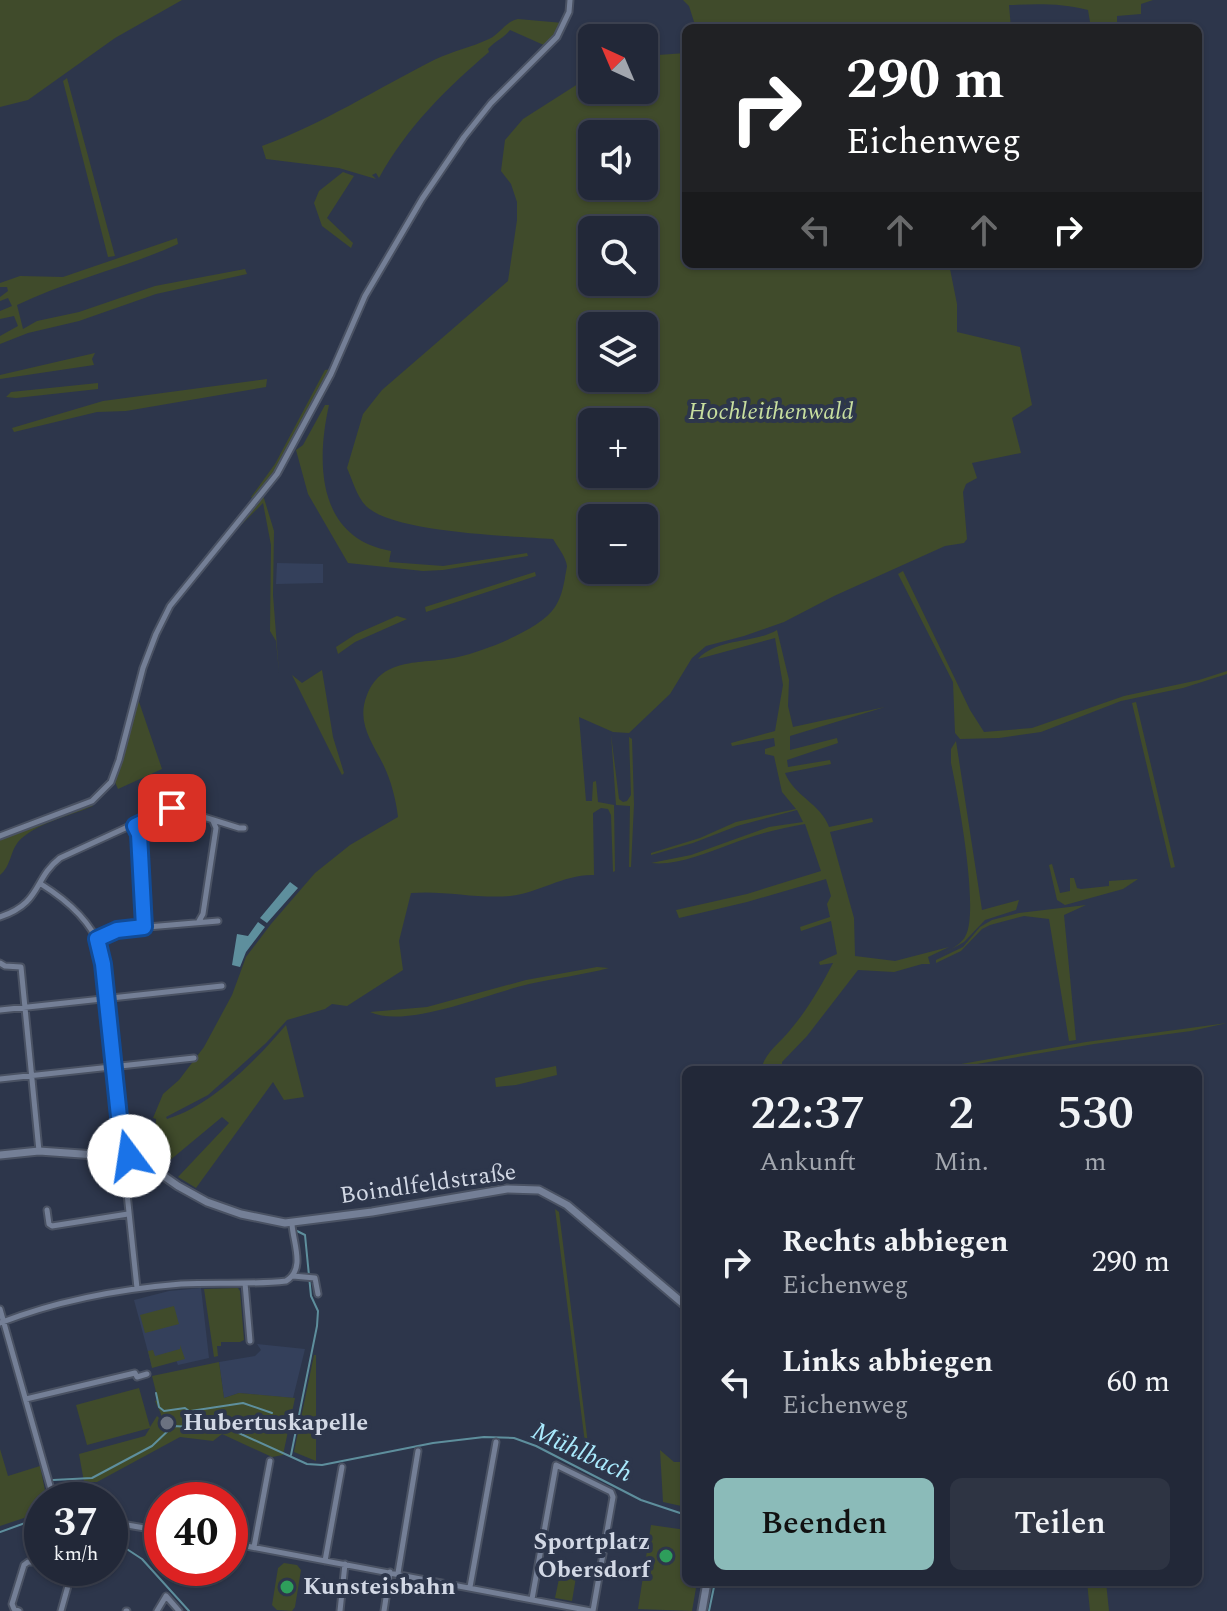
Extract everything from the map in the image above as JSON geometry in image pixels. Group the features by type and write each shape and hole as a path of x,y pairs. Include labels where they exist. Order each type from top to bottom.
{"street":[{"path":"0,836 83,805 107,789 119,760 149,649 170,606 277,474 331,374 359,306 422,199 491,103 557,37 569,12 570,0"},
{"path":"0,917 26,903 60,858 172,808 244,828"},
{"path":"199,921 203,914 216,828 213,821"},
{"path":"135,826 139,834 144,927"},
{"path":"41,884 76,911 97,939 102,956 123,1155"},
{"path":"97,939 117,930 218,921"},
{"path":"0,963 21,967 39,1151"},
{"path":"0,1010 222,986"},
{"path":"0,1079 194,1058"},
{"name":"Boindlfeldstraße","path":"0,1155 39,1151 138,1158 207,1202 251,1217 292,1224 507,1189 539,1190 567,1205 682,1303"},
{"path":"124,1165 137,1288"},
{"path":"47,1210 52,1226 128,1214"},
{"path":"2,1322 137,1288 286,1281 293,1276 297,1266 292,1224"},
{"path":"293,1276 312,1277 316,1281 318,1294"},
{"path":"245,1283 250,1341"},
{"path":"0,1309 49,1482"},
{"path":"26,1399 135,1373 137,1377 147,1374"},
{"path":"470,1587 496,1442"},
{"path":"398,1573 418,1451"},
{"path":"254,1547 270,1461"},
{"path":"248,1546 592,1611 613,1497 611,1492 556,1465 532,1599"},
{"path":"325,1561 342,1467"},
{"path":"340,1611 345,1564"},
{"path":"19,1611 12,1604 24,1565"},
{"path":"384,1611 390,1572"},
{"path":"61,1611 68,1586"},
{"path":"702,1611 706,1586"},
{"path":"157,1611 166,1596 179,1611"}],"shaded area":[{"path":"277,563 323,564 323,583 276,584"},
{"path":"290,882 298,888 267,923 260,918"},
{"path":"258,922 265,927 246,952 240,967 232,965 237,934 248,936"},
{"path":"201,1288 209,1358 178,1365 176,1360 152,1367 134,1300 169,1291"},
{"path":"257,1344 305,1349 293,1398 239,1393 224,1398 219,1362 255,1356 261,1350"}],"green space":[{"path":"0,0 182,0 115,38 28,100 0,107"},
{"path":"683,0 1153,0 1141,4 1141,14 1117,16 1117,24 1090,24 1088,10 1039,4 1009,5 1011,24 695,24 689,6"},
{"path":"518,19 563,23 546,46 510,30 442,95 402,142 379,178 376,173 372,175 376,179 339,168 266,159 262,146 329,116 436,59 489,39"},
{"name":"Hochleithenwald","path":"682,53 682,268 950,268 957,304 957,332 1020,347 1032,405 1012,418 1021,453 972,463 977,478 966,484 963,492 967,539 964,543 945,546 784,622 706,646 692,658 670,694 629,733 613,732 579,717 586,801 592,801 593,782 596,781 598,802 614,805 615,871 611,815 608,809 601,808 593,813 594,875 572,877 510,896 411,893 399,941 403,970 347,1006 332,1004 287,1020 208,1095 166,1117 184,1113 217,1093 286,1025 304,1097 284,1100 273,1082 196,1188 178,1177 229,1123 222,1117 163,1166 154,1160 156,1119 153,1118 163,1094 179,1080 204,1047 232,995 246,957 271,924 315,873 350,845 398,817 388,777 364,723 364,705 374,682 383,673 406,664 469,654 496,645 548,616 560,597 567,567 553,539 426,528 380,515 366,506 347,468 363,414 382,390 508,281 517,202 511,184 501,171 505,140 523,119 578,84 578,104 658,104 658,55"},
{"path":"67,78 115,256 108,257 63,81"},
{"path":"343,172 354,176 327,218 353,243 351,248 322,226 314,203 319,191"},
{"path":"177,238 178,244 17,305 23,329 37,321 79,312 155,286 245,269 247,274 156,294 0,344 0,336 18,326 14,316 0,319 0,311 12,306 8,298 0,301 0,297 8,291 7,287 0,287 0,283 20,276 63,277"},
{"path":"95,353 92,359 94,365 0,379 0,375"},
{"path":"331,369 279,466 253,499 251,497 275,464 325,370"},
{"path":"267,379 266,387 126,411 97,412 14,432 12,428 103,401"},
{"path":"98,383 98,389 6,397 11,392"},
{"path":"325,405 329,405 323,450 327,495 335,514 348,531 367,543 391,551 389,562 443,566 527,553 528,556 423,571 348,563 308,494 296,450 303,445"},
{"path":"263,495 274,531 273,595 279,673 276,641 270,631 271,545 263,503 229,537"},
{"path":"903,571 970,710 984,732 1032,728 1124,696 1227,671 1227,674 1183,688 1121,701 1041,732 960,739 955,733 953,682 898,574"},
{"path":"535,572 536,576 426,612 425,607"},
{"path":"397,616 407,619 355,642 338,654 336,647 356,634"},
{"path":"777,630 789,680 788,706 793,727 885,707 790,736 790,750 837,738 838,743 787,760 788,767 830,760 831,764 785,773 795,788 820,812 829,827 872,818 873,822 830,832 854,918 855,956 895,961 949,947 928,957 930,964 894,972 858,970 807,1036 782,1062 782,1066 762,1066 769,1053 809,1005 833,963 820,965 819,962 837,954 831,921 801,931 800,927 830,917 827,904 831,896 826,879 679,918 676,910 747,894 821,871 805,824 758,835 681,861 651,863 691,855 769,827 803,822 797,810 651,855 736,822 796,809 782,792 774,756 765,754 765,749 775,746 774,738 732,746 731,743 775,731 783,685 775,638 698,659 725,644"},
{"path":"322,670 342,775 292,675 302,683"},
{"path":"137,696 162,769 118,789 114,780"},
{"path":"1136,702 1175,867 1171,868 1132,703"},
{"path":"611,734 619,799 623,802 631,795 629,737 632,739 634,804 631,867 630,806 616,805"},
{"path":"956,741 982,910 1019,900 1016,910 985,920 964,942 943,954 964,938 969,921 966,851 951,763 951,749"},
{"path":"92,804 25,835 15,846 0,875 0,839"},
{"path":"1052,864 1060,893 1070,891 1070,878 1074,878 1077,888 1081,889 1109,886 1109,881 1138,879 1123,889 1065,905 1057,900 1049,865"},
{"path":"1086,905 1064,915 1076,1040 1069,1041 1049,919 1024,916 990,925 961,951 936,963 936,960 963,947 980,927 992,920 1019,913"},
{"path":"597,967 609,968 529,984 426,1013 386,1016 370,1012 427,1007 526,980"},
{"path":"1227,1023 965,1066 950,1066 1086,1042"},
{"path":"556,1066 557,1075 496,1087 495,1078"},
{"path":"555,1209 559,1212 591,1468 588,1466"},
{"path":"238,1288 244,1340 221,1342 221,1346 217,1346 218,1356 214,1357 204,1289"},
{"path":"174,1306 179,1324 145,1333 140,1315"},
{"path":"180,1345 185,1359 152,1368 148,1351 153,1350 155,1356 180,1349"},
{"path":"316,1355 316,1461 294,1452"},
{"path":"219,1362 224,1398 239,1393 295,1398 283,1455 272,1457 222,1434 213,1441 180,1437 97,1482 84,1482 79,1454 145,1436 150,1428 87,1445 76,1405 139,1388 150,1427 157,1416 161,1420 152,1376"},
{"path":"0,1449 8,1476 40,1466 43,1482 24,1482 24,1518 0,1526"},
{"path":"660,1450 674,1462 682,1462 682,1506 663,1502"},
{"name":"Sportplatz Obersdorf","path":"651,1525 682,1529 682,1586 696,1586 692,1611 638,1609"},
{"name":"Kunsteisbahn","path":"284,1563 297,1565 301,1570 292,1611 277,1610 272,1605 278,1568"},
{"path":"560,1574 576,1577 572,1601 555,1598"},
{"path":"1087,1586 1106,1586 1109,1611 1090,1611"}],"waterway":[{"path":"140,1167 141,1172 146,1173"},
{"path":"291,1455 318,1311 311,1296 305,1235 297,1231"},
{"path":"156,1393 159,1407 164,1411 185,1408 189,1411"},
{"path":"184,1412 243,1403 272,1413"},
{"name":"Mühlbach","path":"53,1480 92,1478 152,1446 173,1426 230,1429 307,1464 322,1465 433,1443 484,1437 514,1438 536,1446 641,1500 682,1514"},
{"path":"0,1532 24,1523"},
{"path":"128,1550 142,1559 189,1611"},
{"name":"Mühlbach","path":"709,1611 714,1586"}],"place":[{"name":"Hubertuskapelle","path":"167,1423"},
{"name":"Sportplatz Obersdorf","path":"666,1556"},
{"name":"Kunsteisbahn","path":"287,1587"}],"route":[{"path":"129,1156 123,1155 103,964 97,939 117,930 144,927 139,834 135,826 172,808"}]}
